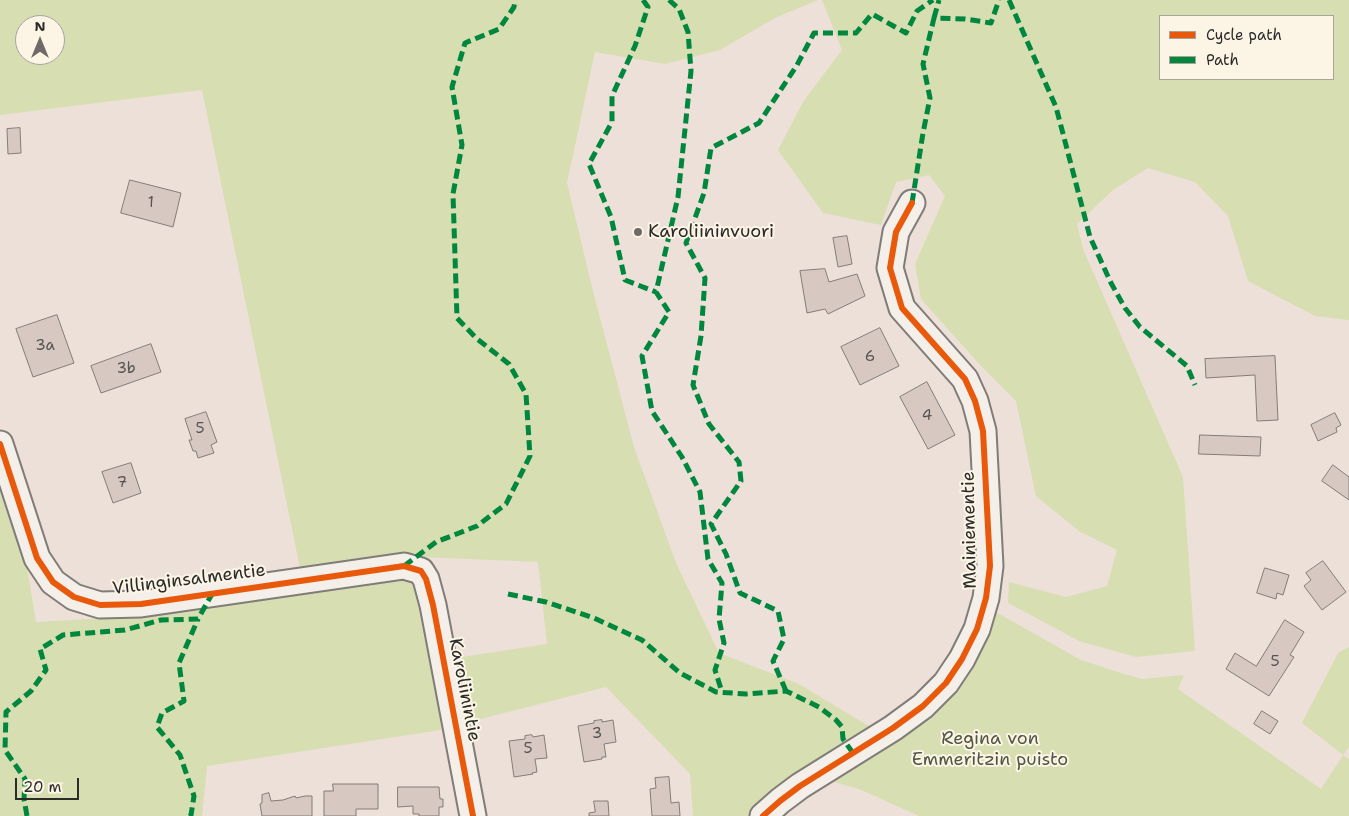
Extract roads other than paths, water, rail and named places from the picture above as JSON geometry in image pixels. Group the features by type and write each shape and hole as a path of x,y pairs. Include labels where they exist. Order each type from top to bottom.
{"street":[{"name":"Mainiementie","path":"763,816 780,801 893,728 923,706 946,683 962,659 977,628 986,598 990,566 983,431 975,401 965,379 902,308 890,268 896,232 912,203"},
{"name":"Villinginsalmentie","path":"0,444 37,558 53,582 74,597 100,605 141,604 404,566 421,571"},
{"name":"Karoliinintie","path":"421,571 426,579 433,605 473,816"}],"place":[{"name":"Karoliininvuori","path":"638,232"}],"park label":[{"name":"Regina von Emmeritzin puisto","path":"990,750"}]}
